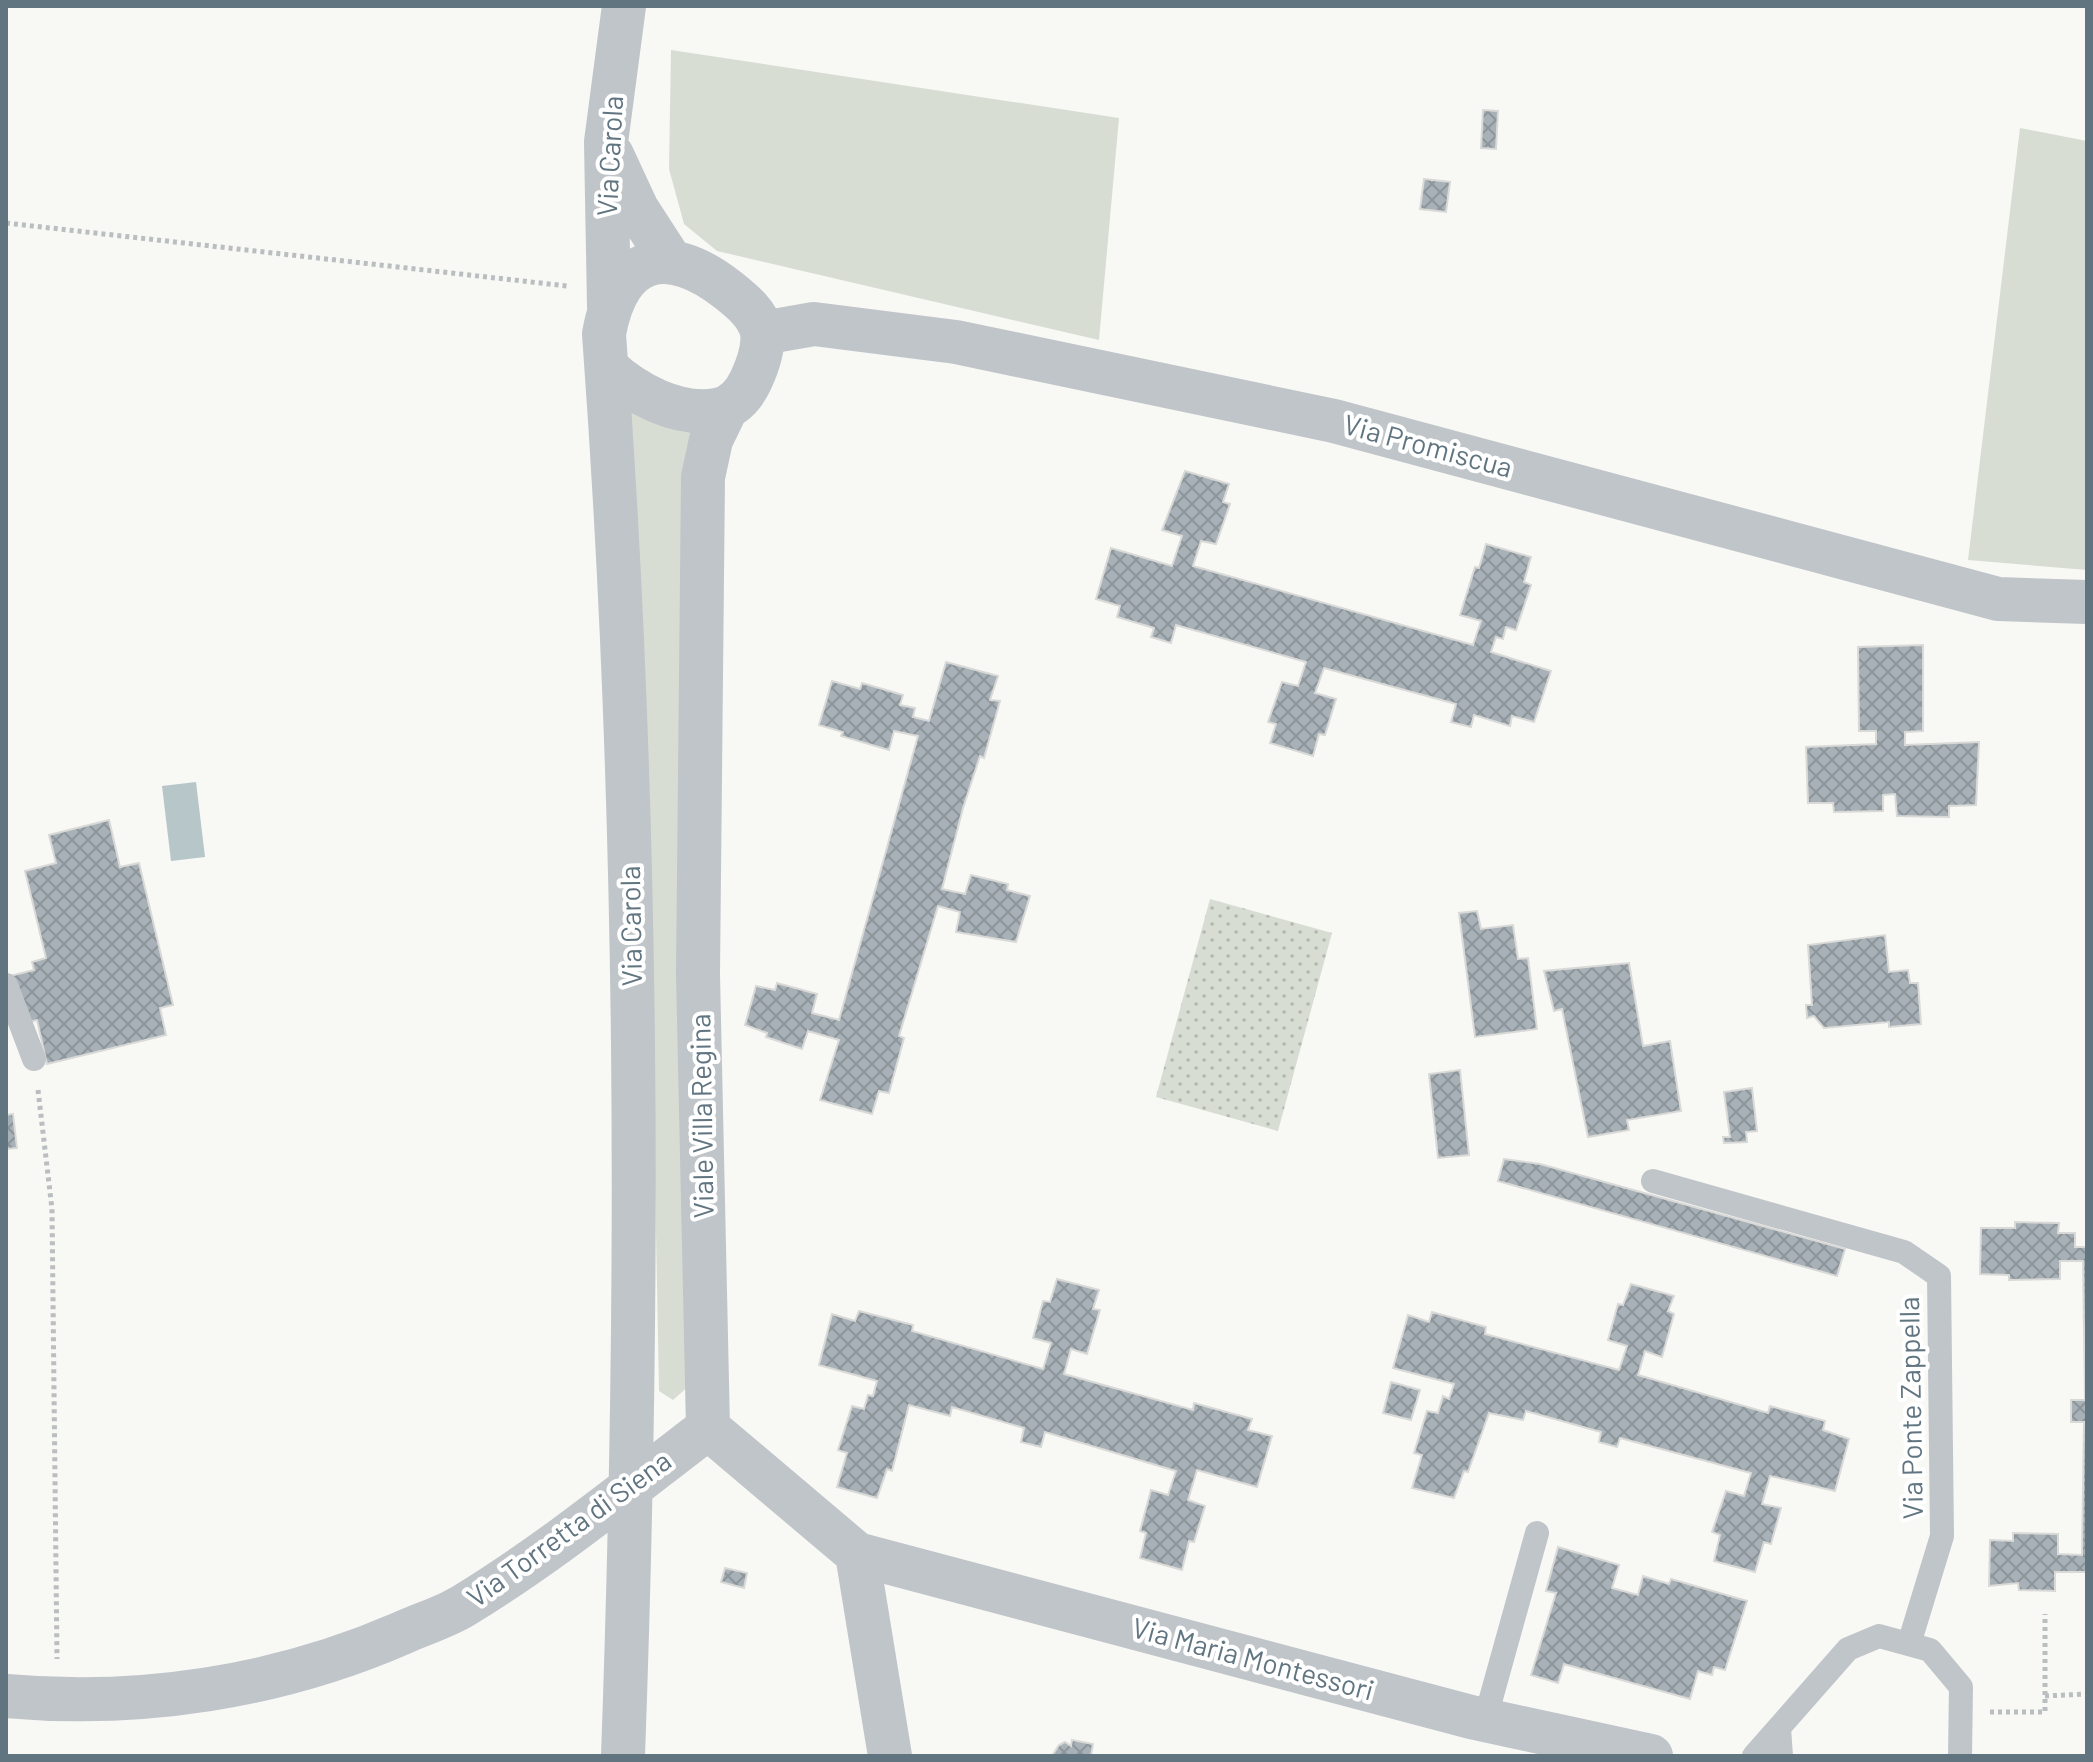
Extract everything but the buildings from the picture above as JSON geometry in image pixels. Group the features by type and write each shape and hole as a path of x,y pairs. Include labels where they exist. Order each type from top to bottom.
{"street":[{"name":"Via Carola","path":"608,299 606,142 624,6"},
{"path":"606,142 637,209 670,260"},
{"path":"670,260 706,273 748,306 762,333 757,366 744,394 726,409 706,412 676,407 630,390 607,368 604,334 608,299 625,277 641,266 670,260"},
{"name":"Via Promiscua","path":"762,333 814,324 956,342 1334,421 1998,599 2087,602"},
{"name":"Via Carola","path":"607,368 627,756 633,985 632,1485 623,1756"},
{"name":"Viale Villa Regina","path":"708,1428 698,974 703,477 711,440 726,409"},
{"path":"708,1428 857,1554 890,1756"},
{"name":"Via Torretta di Siena","path":"6,1696 57,1700 166,1695 255,1682 350,1656 460,1607 560,1542 708,1428"},
{"name":"Via Maria Montessori","path":"857,1554 1485,1720 1651,1756"}],"lane":[{"path":"6,985 34,1059"},
{"name":"Via Ponte Zappella","path":"1653,1181 1904,1252 1939,1276 1942,1536 1909,1644"},
{"path":"1485,1720 1537,1533"},
{"path":"1754,1756 1848,1649 1879,1636 1930,1650 1961,1687 1960,1756"},
{"path":"1779,1728 1781,1756"}],"path":[{"path":"6,223 608,299"},
{"path":"34,1059 52,1209 57,1700"},
{"path":"1985,1712 2045,1712 2045,1614"},
{"path":"2045,1696 2087,1694"}],"shaded area":[{"path":"671,50 1119,118 1099,340 717,251 684,224 669,169"},
{"path":"2020,128 2087,141 2087,570 1968,560"},
{"path":"625,411 700,424 691,1384 673,1400 659,1391 648,811"},
{"path":"196,782 205,857 171,861 162,786"},
{"path":"1210,899 1332,933 1278,1131 1156,1097"}]}
